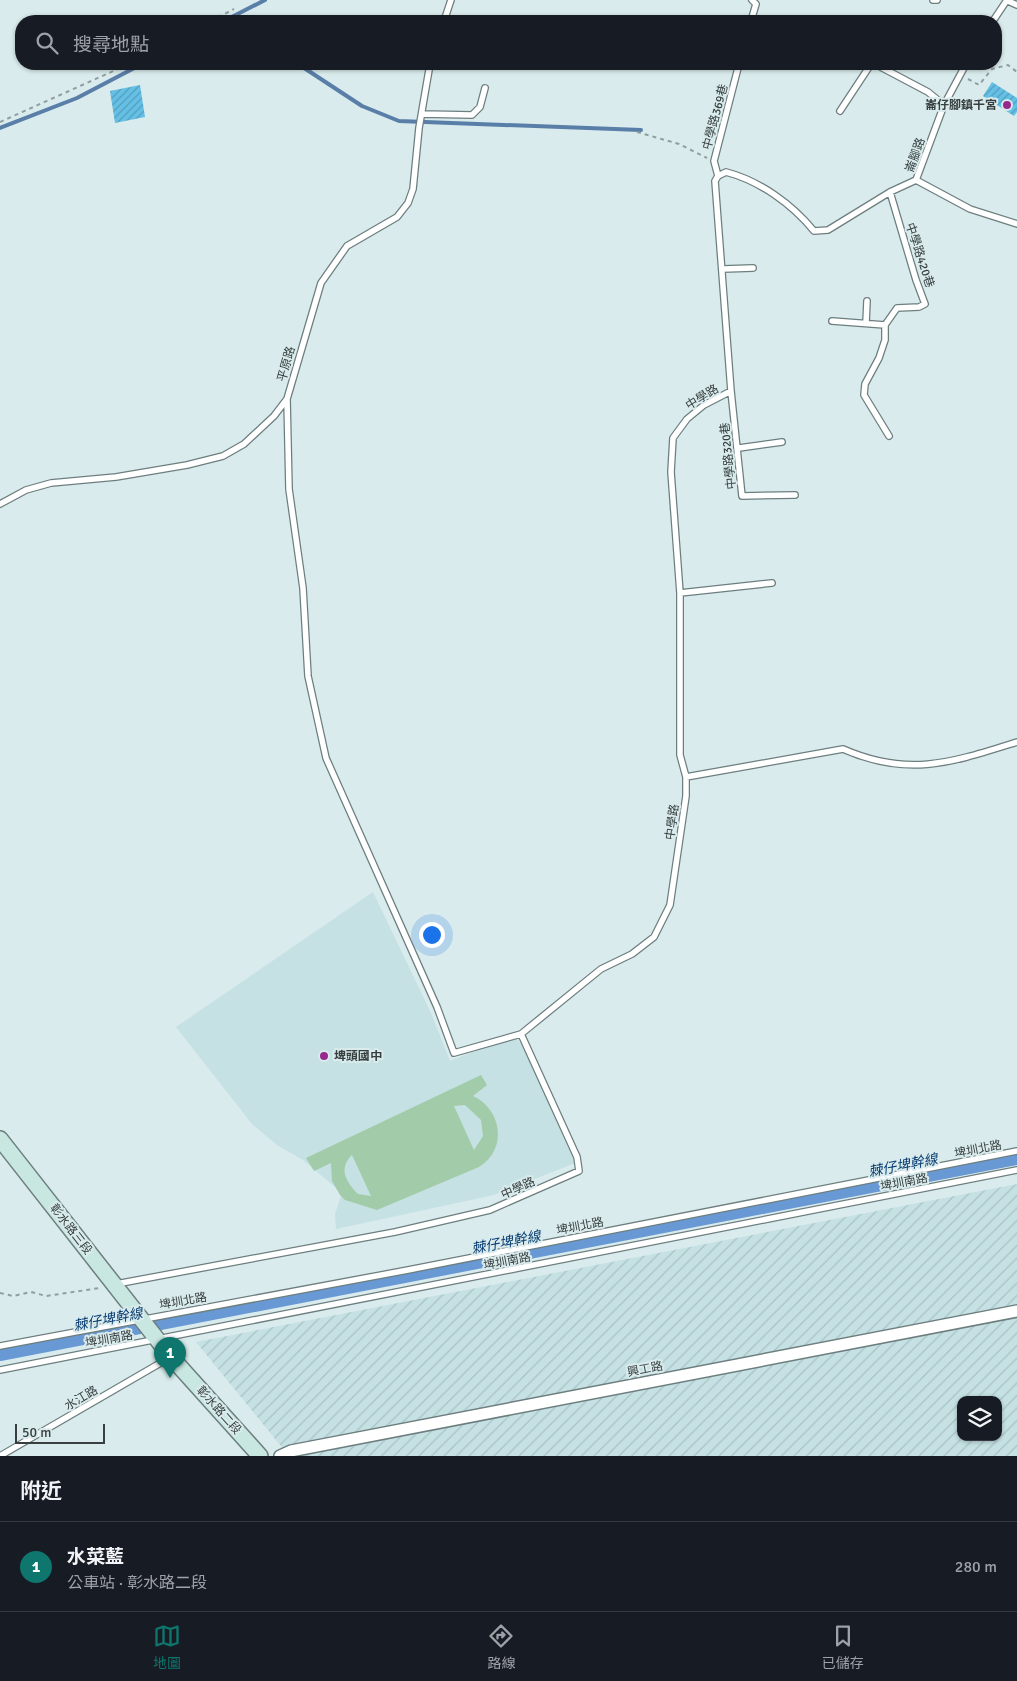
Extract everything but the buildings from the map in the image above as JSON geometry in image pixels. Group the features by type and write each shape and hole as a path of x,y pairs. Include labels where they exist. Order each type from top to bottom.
{"main road":[{"name":"彰水路三段","path":"0,1139 158,1341"},
{"name":"彰水路二段","path":"158,1341 260,1456"}],"street":[{"name":"興工路","path":"280,1456 291,1451 1017,1311"}],"lane":[{"path":"446,15 452,0"},
{"path":"752,0 756,4 753,15"},
{"path":"998,15 1008,1 1017,5"},
{"name":"平原路","path":"0,504 26,490 51,483 134,474 187,465 223,456 244,444 274,416 287,399 321,282 347,246 396,217 408,203 413,189 429,70"},
{"name":"中學路369巷","path":"718,176 714,161 737,70"},
{"path":"840,111 869,70"},
{"path":"885,70 928,92 944,105"},
{"name":"崙腳路","path":"962,70 944,105 916,180 970,209 1017,224"},
{"path":"422,114 472,115 480,108 485,88"},
{"path":"718,176 726,172 756,182 802,217 814,231 828,230 890,192 916,180"},
{"name":"中學路","path":"115,1284 395,1232 490,1210 579,1170 577,1158 521,1034 602,969 632,954 654,937 670,906 686,777 680,755 680,593 671,472 673,438 687,419 704,405 731,392 715,181 718,176"},
{"name":"中學路420巷","path":"885,325 897,308 919,307 925,304 890,192"},
{"path":"723,269 753,268"},
{"path":"866,323 867,301"},
{"path":"832,320 885,325 885,340 879,358 865,384 864,395 889,436"},
{"name":"中學路320巷","path":"731,392 739,448 742,496 795,495"},
{"path":"287,399 289,489 304,588 308,676 326,758 454,1052 521,1034"},
{"path":"739,448 782,442"},
{"path":"680,593 772,583"},
{"path":"686,777 843,749 863,758 898,765 949,763 1017,742"},
{"name":"埤圳北路","path":"0,1346 408,1270 1017,1151"},
{"name":"埤圳南路","path":"0,1370 158,1341 1017,1170"},
{"name":"水江路","path":"0,1456 171,1357"}],"path":[{"path":"222,15 234,9"},
{"path":"1002,66 1008,65 1017,72"},
{"path":"0,122 117,70"},
{"path":"959,75 979,85 991,70"},
{"path":"637,132 678,144 714,161"},
{"path":"0,1293 13,1296 31,1292 46,1296 90,1291 115,1284"}],"shaded area":[{"name":"埤頭國中","path":"373,892 431,1013 450,1061 502,1040 517,1039 525,1051 575,1163 494,1195 336,1229 335,1214 342,1193 303,1160 277,1145 252,1124 176,1027"},
{"path":"1017,1184 1017,1456 289,1456 196,1342"}],"green space":[{"path":"481,1075 487,1085 473,1096 483,1102 490,1110 498,1130 494,1151 488,1160 479,1167 377,1210 345,1200 332,1181 331,1163 314,1171 306,1158","holes":["465,1105 481,1120 483,1136 474,1150 454,1106","352,1155 371,1196 358,1194 347,1180 345,1165"]}],"waterway":[{"path":"236,15 265,0"},
{"path":"0,128 77,98 131,70"},
{"path":"307,70 362,106 399,121 641,130"},
{"name":"棘仔埤幹線","path":"0,1355 1017,1159"}],"place":[{"name":"崙仔腳鎮千宮","path":"1007,105"},
{"name":"埤頭國中","path":"324,1056"},
{"name":"水菜藍","path":"170,1378"}]}
